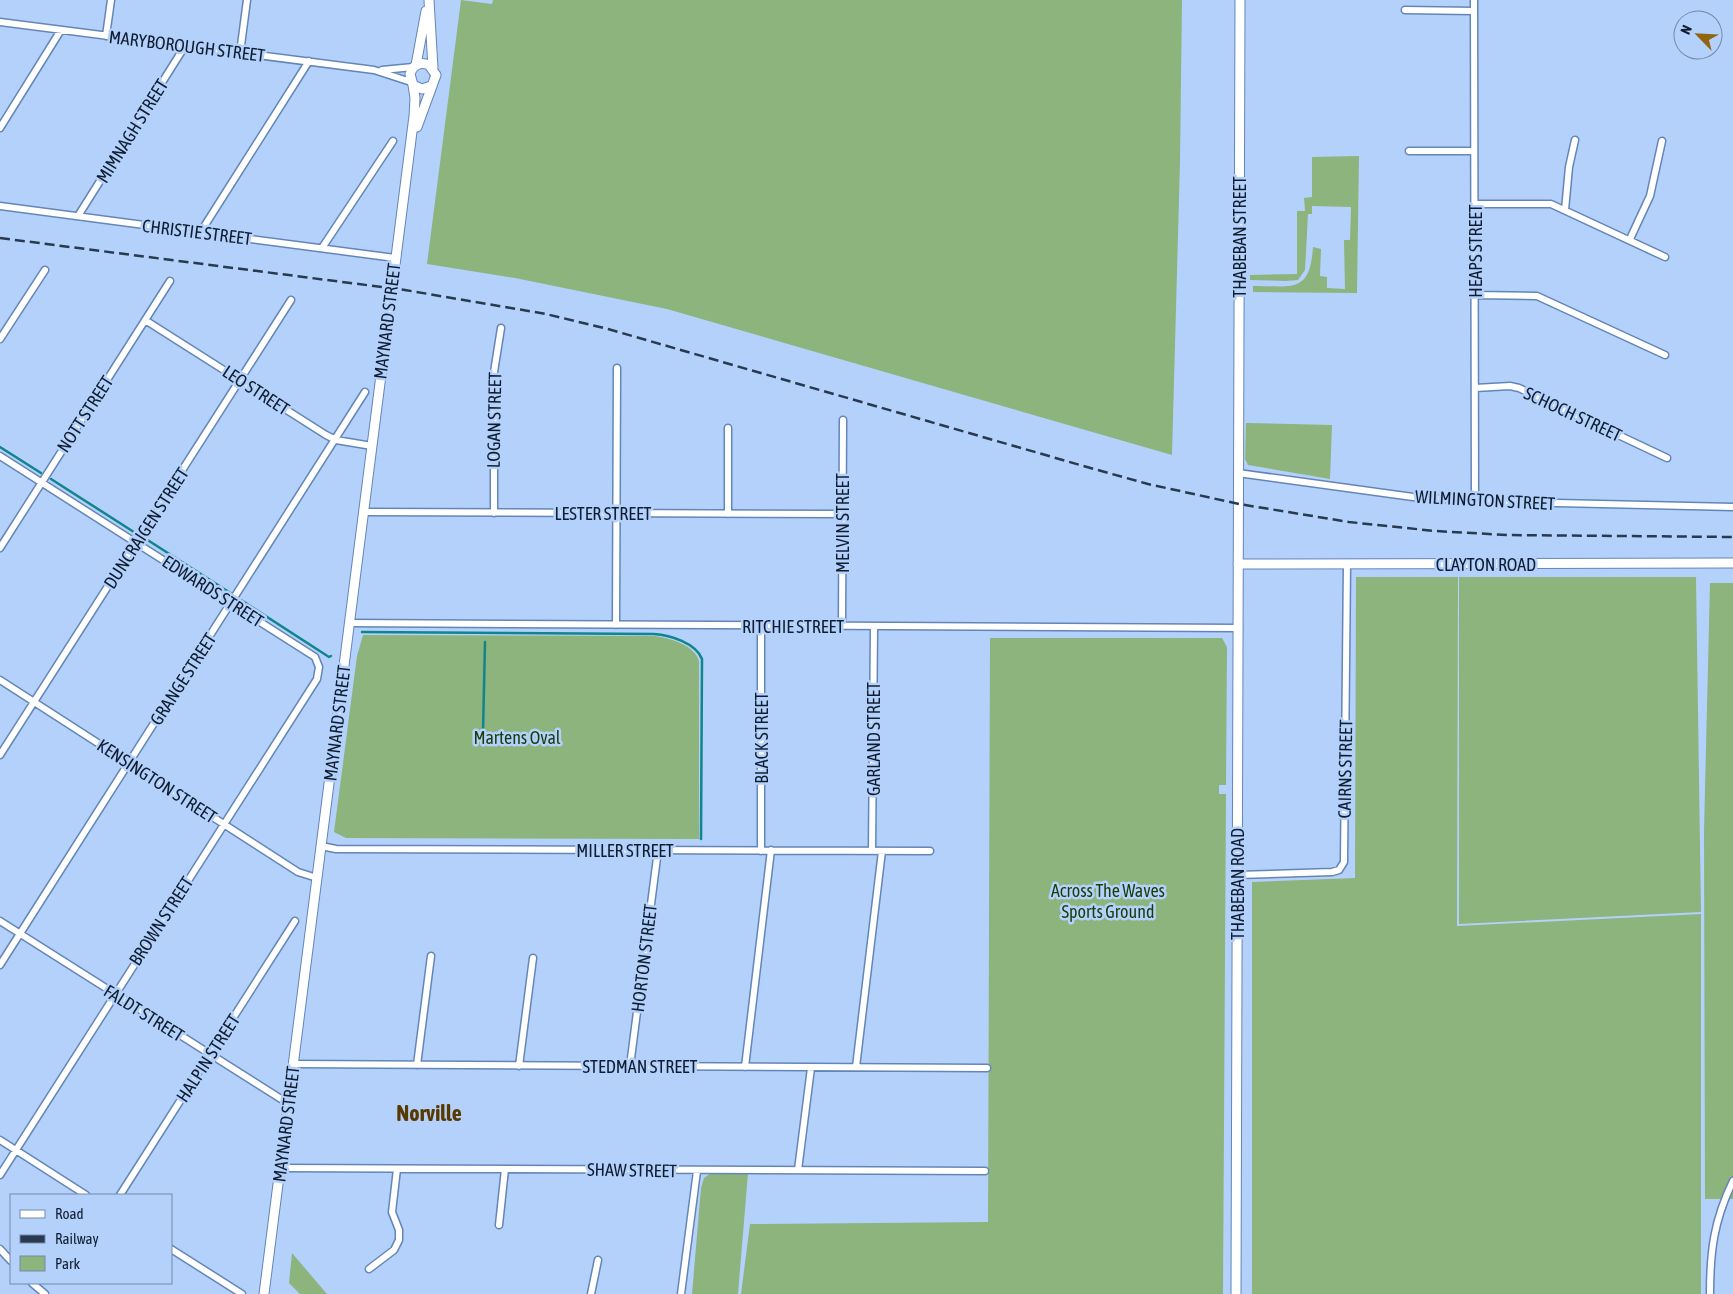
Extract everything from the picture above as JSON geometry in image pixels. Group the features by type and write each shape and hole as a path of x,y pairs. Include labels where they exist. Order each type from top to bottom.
{"street":[{"path":"106,36 111,0"},
{"path":"240,53 247,0"},
{"path":"428,0 435,78 431,86 422,89 412,83 410,74 415,66 428,0"},
{"name":"THABEBAN STREET","path":"1238,473 1240,0"},
{"name":"HEAPS STREET","path":"1474,0 1475,501"},
{"path":"1405,10 1474,11"},
{"name":"MARYBOROUGH STREET","path":"0,22 374,70 400,70 415,66"},
{"path":"0,128 61,30"},
{"name":"MIMNAGH STREET","path":"78,216 185,46"},
{"path":"200,233 309,61"},
{"path":"415,66 425,63 433,68"},
{"name":"MARYBOROUGH STREET","path":"374,70 412,83"},
{"name":"MAYNARD STREET","path":"264,1294 410,151 415,98 412,83"},
{"name":"MAYNARD STREET","path":"410,151 431,86"},
{"path":"1565,210 1569,167 1575,140"},
{"path":"322,248 393,141"},
{"path":"1630,239 1650,196 1662,141"},
{"path":"1409,151 1474,151"},
{"path":"1475,204 1550,204 1666,257"},
{"name":"CHRISTIE STREET","path":"0,206 395,258"},
{"path":"0,339 45,270"},
{"name":"NOTT STREET","path":"0,548 170,281"},
{"path":"1475,295 1537,296 1665,355"},
{"name":"DUNCRAIGEN STREET","path":"0,755 291,300"},
{"name":"LEO STREET","path":"145,320 336,440 372,446"},
{"name":"LOGAN STREET","path":"494,513 494,372 501,328"},
{"path":"616,625 617,368"},
{"name":"SCHOCH STREET","path":"1475,388 1510,386 1519,388 1666,458"},
{"name":"GRANGE STREET","path":"0,965 365,392"},
{"name":"MELVIN STREET","path":"842,626 843,420"},
{"path":"728,428 728,514"},
{"name":"EDWARDS STREET","path":"0,456 315,657 319,667"},
{"name":"WILMINGTON STREET","path":"1238,473 1413,497 1475,501 1733,506"},
{"name":"THABEBAN ROAD","path":"1236,1294 1238,473"},
{"name":"LESTER STREET","path":"363,512 842,514"},
{"name":"CLAYTON ROAD","path":"1238,564 1733,563"},
{"name":"CAIRNS STREET","path":"1237,875 1332,872 1339,870 1344,862 1348,564"},
{"name":"RITCHIE STREET","path":"349,623 1238,628"},
{"name":"BLACK STREET","path":"761,626 761,851"},
{"name":"GARLAND STREET","path":"872,851 874,627"},
{"name":"BROWN STREET","path":"0,1175 317,679 319,667"},
{"name":"KENSINGTON STREET","path":"0,680 298,872 317,878"},
{"name":"MILLER STREET","path":"321,846 336,849 930,851"},
{"name":"HORTON STREET","path":"630,1066 658,850"},
{"path":"745,1067 771,850"},
{"path":"856,1067 882,851"},
{"name":"FALDT STREET","path":"0,921 289,1104"},
{"name":"HALPIN STREET","path":"121,1194 295,921"},
{"path":"417,1065 431,956"},
{"path":"519,1066 533,958"},
{"name":"STEDMAN STREET","path":"294,1064 987,1068"},
{"path":"798,1170 811,1068"},
{"path":"0,1140 84,1194"},
{"name":"SHAW STREET","path":"280,1168 985,1171"},
{"path":"369,1269 394,1250 399,1240 399,1230 392,1212 397,1169"},
{"path":"499,1224 505,1169"},
{"path":"681,1294 697,1171"},
{"path":"1710,1294 1710,1256 1715,1228 1720,1207 1733,1181"},
{"path":"0,1249 10,1260"},
{"path":"172,1250 242,1294"},
{"path":"592,1294 598,1260"}],"green space":[{"path":"461,0 492,4 493,0 1182,0 1180,162 1172,455 667,309 515,278 427,264"},
{"path":"1359,156 1357,293 1253,292 1253,286 1288,286 1303,280 1308,273 1313,247 1321,249 1320,276 1327,277 1327,288 1345,289 1344,240 1350,240 1351,207 1312,206 1312,214 1308,214 1305,270 1298,280 1250,280 1250,275 1297,274 1297,211 1305,211 1304,198 1312,197 1312,157"},
{"path":"1246,423 1332,425 1330,479 1248,465 1245,459"},
{"path":"1356,577 1458,577 1457,926 1701,914 1701,1294 1252,1294 1252,882 1355,878"},
{"path":"1459,577 1696,577 1701,912 1459,924"},
{"path":"1710,583 1733,583 1733,1199 1705,1199 1704,831"},
{"name":"Martens Oval","path":"363,635 655,636 681,643 697,655 699,661 699,839 346,838 334,832 357,656"},
{"name":"Across The Waves Sports Ground","path":"990,638 1222,638 1227,647 1226,785 1219,785 1219,794 1226,794 1223,1294 741,1294 750,1224 988,1222"},
{"path":"711,1173 748,1173 738,1294 692,1294 701,1188 704,1178"},
{"path":"292,1253 327,1294 300,1294 289,1283"}],"waterway":[{"path":"0,447 41,473"},
{"path":"51,479 137,534"},
{"path":"146,539 232,594"},
{"path":"241,600 329,657 331,656"},
{"path":"362,632 654,634 675,638 688,644 699,653 702,659 701,839"},
{"path":"483,732 485,642"}],"railway":[{"path":"0,238 405,290 546,314 608,329 1148,484 1239,504 1349,522 1435,531 1507,535 1733,537"}],"district":[{"name":"Norville","path":"429,1113"}]}
